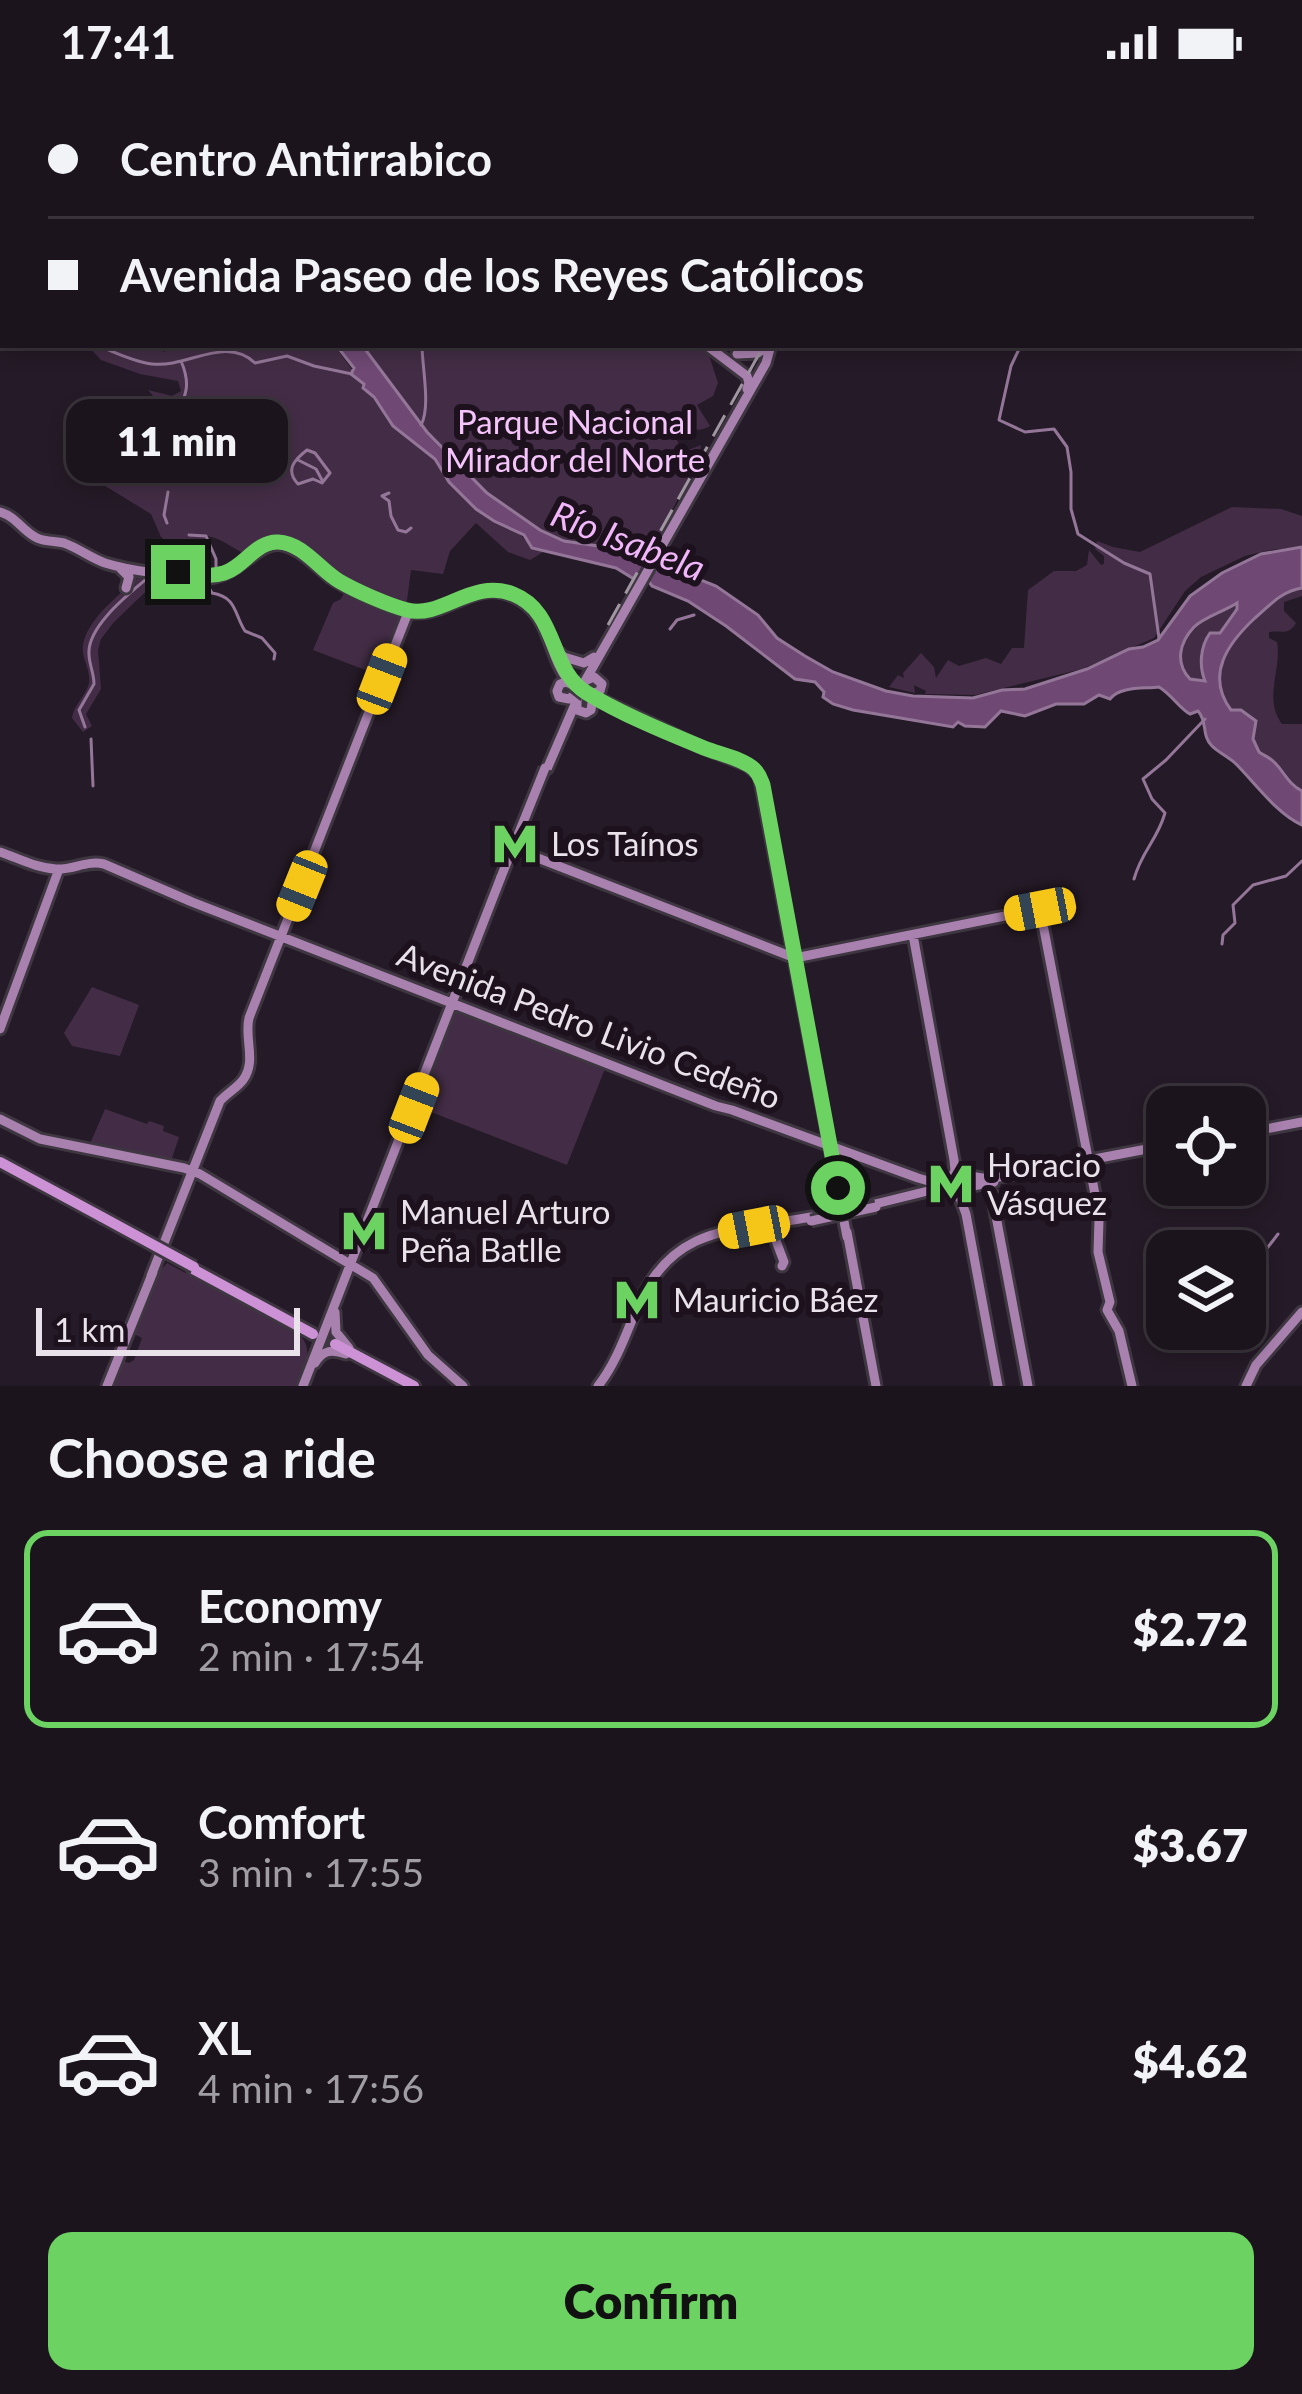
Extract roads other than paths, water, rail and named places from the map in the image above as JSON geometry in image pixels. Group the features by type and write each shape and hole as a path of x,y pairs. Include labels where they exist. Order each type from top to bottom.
{"highway":[{"path":"0,1164 412,1386"},
{"path":"319,1336 412,1386"}],"main road":[{"path":"710,348 747,376 747,389"},
{"path":"737,355 764,348"},
{"path":"697,481 767,348"},
{"path":"582,689 598,653 766,362 768,348"},
{"path":"0,511 39,539 65,544 114,565 129,577 126,588"},
{"path":"0,511 16,515 40,536 66,542 103,560 137,567 219,575 236,569 265,547 282,545 339,584 408,611 428,612 473,594 499,592 517,597 540,618 562,673 582,689 747,764 759,775 876,1386"},
{"path":"183,555 204,576"},
{"path":"114,565 137,567"},
{"path":"153,586 183,574"},
{"path":"107,1386 221,1102 250,1073 248,1030 255,1006 408,611"},
{"path":"487,916 569,711 615,624"},
{"path":"555,652 586,663 598,653"},
{"path":"555,652 556,696 569,711 585,716 609,705"},
{"path":"304,1386 319,1336 355,1265 558,740"},
{"path":"514,849 795,958 1040,909 1099,1220 1098,1252 1110,1302 1107,1310 1118,1331 1132,1386"},
{"name":"Avenida Pedro Livio Cedeño","path":"0,851 58,869 104,864 716,1106 937,1186"},
{"path":"0,1026 58,869"},
{"path":"913,934 954,1160 955,1171 937,1186"},
{"path":"0,1119 40,1139 193,1171 380,1284 433,1360 463,1386"},
{"path":"1266,1128 1302,1121"},
{"path":"627,1336 657,1277 678,1255 705,1241 876,1206 973,1178 990,1181 1146,1150"},
{"path":"954,1160 973,1178"},
{"path":"990,1181 1028,1386"},
{"path":"937,1186 960,1198 966,1214 998,1386"},
{"path":"93,1214 220,1282"},
{"path":"601,1386 656,1272 673,1254 715,1234 811,1219"},
{"path":"778,1227 775,1238 782,1266"},
{"path":"334,1312 312,1326 319,1336 412,1386"},
{"path":"334,1312 336,1332 348,1352 377,1370"},
{"path":"1247,1386 1256,1368 1302,1314"},
{"path":"313,1362 310,1343 319,1336"},
{"path":"313,1362 326,1352 348,1352"}],"waterway":[{"path":"104,348 152,364 219,352 243,355 255,363 287,356 352,374"},
{"path":"421,425 426,398 422,348"},
{"path":"1020,348 999,420 1025,432 1054,429 1067,447 1071,509 1078,534 1150,574 1159,638"},
{"path":"176,432 187,384 181,361"},
{"path":"307,450 330,473 322,483 313,479 298,484 294,479 293,466 307,450"},
{"path":"298,460 316,469 322,480"},
{"path":"167,523 168,492"},
{"path":"389,493 382,496 389,501 398,530 411,528"},
{"path":"189,535 206,536 216,571"},
{"path":"85,727 79,710 94,684 90,643 111,611 150,576"},
{"path":"210,582 212,593 231,602 245,631 262,638 275,653 274,659"},
{"path":"670,629 677,620 694,615"},
{"path":"1134,879 1165,813 1143,779 1205,719"},
{"path":"91,739 93,786"},
{"path":"1222,944 1223,935 1235,923 1233,905 1253,885 1286,876 1302,861"},
{"path":"1266,1250 1278,1234"}],"railway":[{"path":"608,625 762,348"}],"place":[{"name":"Los Taínos","path":"515,844"},
{"name":"Horacio Vásquez","path":"951,1184"},
{"name":"Manuel Arturo Peña Batlle","path":"364,1231"},
{"name":"Mauricio Báez","path":"637,1300"}],"park label":[{"name":"Parque Nacional Mirador del Norte","path":"575,441"}],"water label":[{"name":"Río Isabela","path":"628,541"}]}
